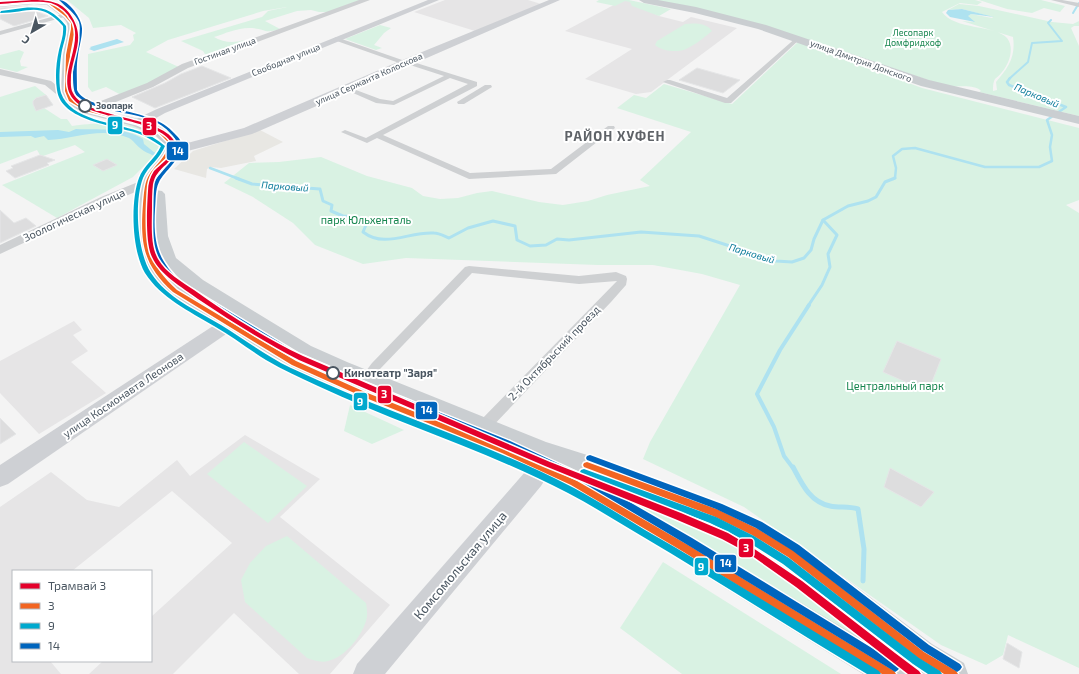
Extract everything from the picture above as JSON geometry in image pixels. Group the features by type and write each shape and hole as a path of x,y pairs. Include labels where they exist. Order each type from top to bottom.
{"main road":[{"name":"Свободная улица","path":"141,121 336,39 435,0"},
{"name":"улица Сержанта Колоскова","path":"176,152 248,131 556,0"},
{"name":"улица Дмитрия Донского","path":"644,0 744,22 798,38 925,84 1044,110 1073,118"},
{"path":"3,2 57,1 83,20 85,27 75,75 78,93 92,108"},
{"path":"57,1 72,23 73,29 68,56 67,88 70,100 92,108 167,128 176,134 180,139 176,152 152,178 145,235 146,252 150,263 161,278 176,290 292,362 546,461 622,476 716,513 755,532 791,554 921,654 953,674"},
{"path":"152,178 157,181 160,236 162,246 168,260 197,284 246,313 304,351 366,379 483,427 546,461 574,483 696,555 891,674"},
{"name":"улица Космонавта Леонова","path":"0,477 246,313"},
{"name":"Комсомольская улица","path":"367,674 546,461"}],"street":[{"name":"Гостиная улица","path":"92,108 150,85 185,66 366,0"},
{"path":"1054,0 1078,5"},
{"path":"0,33 66,15"},
{"path":"667,82 728,101 798,38"},
{"path":"336,39 447,77 474,84 368,141 345,132"},
{"path":"0,72 48,83 70,100"},
{"path":"348,89 379,101 394,103 447,77"},
{"path":"461,102 488,87"},
{"path":"377,135 385,140 469,176 553,172 611,128"},
{"name":"Зоологическая улица","path":"0,250 152,178"},
{"name":"2-й Октябрьский проезд","path":"366,379 376,366 469,269 579,280 616,276 622,279 622,282 607,299 483,427"}],"shaded area":[{"path":"445,0 528,0 541,4 475,31 414,12"},
{"path":"623,0 627,0 659,16 683,22 691,17 737,28 651,92 636,94 585,79 632,49 565,31"},
{"path":"260,130 283,142 254,156 256,161 221,168 211,167 207,169 206,178 174,169 193,151"},
{"path":"74,321 82,330 73,335 88,351 71,362 106,393 39,434 0,393 0,361"},
{"path":"245,435 320,479 280,517 390,605 330,674 299,674 234,613 173,674 89,674 102,662 152,662 152,616 232,543 172,491 73,570 12,570 12,662 51,662 61,674 0,674 0,507 51,472 87,500 119,507 177,460 190,476"}],"green space":[{"path":"67,0 360,0 328,12 311,10 297,11 265,21 280,29 268,31 242,28 214,37 229,42 245,40 245,43 206,56 203,51 181,41 262,17 268,11 287,7 263,11 168,40 146,52 181,68 123,96 106,87 92,92 88,87 88,54 130,45 134,40 133,35 136,33 121,25 93,28 89,18"},
{"path":"599,0 629,0 671,9 659,16 632,6 630,2 625,1 615,6 596,2"},
{"name":"Лесопарк Домфридхоф","path":"652,0 975,0 982,2 977,5 960,3 942,12 948,18 956,22 994,31 962,21 974,22 967,16 971,14 993,17 962,9 948,10 959,4 979,6 1052,22 1073,24 1079,21 1079,26 1074,26 1071,28 1079,46 1079,116 979,92 981,91 974,87 949,87 824,45","holes":["994,31 1013,37 1014,44 1010,62 996,82 997,90 993,91 994,80 1007,65 1011,51 1011,46 1007,38"]},
{"path":"979,0 1041,0 1065,6 1060,12 1044,8 1032,13 1007,9"},
{"path":"685,24 704,25 712,31 696,43 683,50 665,50 655,45 657,41"},
{"path":"380,25 391,28 384,33 374,45 382,48 376,50 345,39"},
{"name":"Центральный парк","path":"798,42 922,88 1079,128 1079,200 1066,205 1079,213 1079,668 1008,635 1003,655 986,665 941,645 744,507 643,459 650,442 740,285 702,274 653,265 598,265 406,258 363,264 315,245 293,223 253,197 224,183 249,163 279,162 321,157 367,176 412,188 423,196 440,199 458,198 492,191 539,202 563,205 588,201 607,195 650,186 640,180 691,132 617,108 634,95 646,98 664,84 732,104"},
{"path":"19,50 24,52 20,61 21,66 28,67 17,72 0,68 0,55"},
{"path":"35,86 46,95 53,105 44,108 61,119 67,119 72,126 107,123 134,126 145,130 154,137 159,146 154,156 133,177 57,218 2,185 85,152 75,145 43,156 40,155 37,150 0,164 0,97"},
{"path":"350,405 404,430 372,444 344,431"},
{"path":"244,442 307,486 268,523 207,474"},
{"path":"585,481 639,502 732,543 784,577 902,667"},
{"path":"287,536 366,603 367,619 364,627 352,646 334,659 323,662 307,658 245,602 241,580 250,563 266,546"},
{"path":"663,562 841,674 682,674 620,628"}],"water":[{"path":"962,9 994,17 971,14 968,16 975,22 950,17 946,13 948,10"},
{"path":"117,39 124,42 94,51 89,49 91,48 90,47"},
{"path":"76,129 111,130 136,135 143,139 144,144 155,153 154,156 145,151 129,138 109,133 88,134 48,140 44,136 35,138 31,136 0,137 0,132 58,130 69,132"}],"building":[{"path":"28,6 30,9 48,16 14,26 0,19 0,8"},
{"path":"202,66 231,78 155,108 132,97 165,83 181,74"},
{"path":"697,68 740,80 723,93 679,80"},
{"path":"46,95 53,105 36,111 33,101 36,98"},
{"path":"40,155 55,160 47,163 49,165 15,178 6,171 13,168 11,166"},
{"path":"107,159 117,165 103,171 93,165"},
{"path":"0,210 14,223 26,218 36,226 0,243"},
{"path":"897,341 941,359 928,392 883,372"},
{"path":"0,418 16,434 0,444"},
{"path":"890,468 934,492 921,507 884,487"},
{"path":"1007,643 1022,652 1019,668 1003,659"}],"waterway":[{"name":"Парковый","path":"1073,13 1079,3"},
{"name":"Парковый","path":"1010,78 1028,62 1032,43 1062,41 1048,23 1051,20"},
{"name":"Парковый","path":"895,178 896,168 893,156 902,149 915,148 985,167 1039,167 1052,161 1050,147 1052,135 1047,120 1066,107 1009,85 1007,82 1010,78"},
{"name":"Парковый","path":"152,153 165,158"},
{"name":"Парковый","path":"210,168 239,179"},
{"name":"Парковый","path":"236,178 252,184 320,189 323,201 332,205 331,211 343,216 366,218 366,225 363,232 371,237 380,239 398,238 425,233 434,233 449,238 468,228 493,221 515,226 517,240 530,246 546,245 557,239 569,240 641,232 699,236 776,261 792,262 804,258 811,250 814,239 823,220"},
{"name":"Парковый","path":"823,220 848,206 868,201 876,197 885,182 895,178"},
{"path":"808,306 822,285 830,267 828,254 837,235 823,220"},
{"path":"793,468 784,456 774,427 757,394 780,350 809,305"},
{"path":"793,467 807,491 817,501 830,506 858,509 864,549 863,581"}],"tram line":[{"name":"3","path":"0,3 45,1 58,5 67,12 74,23 77,34 69,82 71,93 77,101 100,112 146,125 169,136 174,144 173,153 156,171 151,182 150,228 151,246 155,258 164,270 177,281 248,329 301,358 331,372 547,464 725,536 775,566 916,674"}],"transit line":[{"name":"14","path":"60,0 72,10 80,22 81,30 76,56 75,90 77,95 90,103 101,107 150,118 170,131 178,140 179,147 175,158 156,184 152,228 155,248 159,258 171,276 180,284 297,356 508,443 578,476 689,541 895,667"},
{"name":"3","path":"0,4 34,1 49,2 66,15 72,23 73,29 68,55 67,91 70,100 87,110 138,123 160,132 171,143 168,154 150,176 148,182 146,192 144,233 148,254 152,264 158,273 175,291 294,363 363,394 505,451 574,483 685,548 891,674"},
{"name":"9","path":"1,12 34,8 48,11 58,19 64,26 64,36 60,53 58,73 59,93 64,104 75,112 88,118 137,132 152,138 163,146 159,155 141,178 138,188 136,227 143,264 155,282 171,297 261,354 288,369 358,401 536,473 570,490 701,567 876,674"},
{"name":"14","path":"590,458 719,506 759,525 796,548 926,648 957,667"},
{"name":"3","path":"587,465 716,513 755,532 791,554 921,655 953,674"},
{"name":"9","path":"584,472 713,520 751,539 786,561 916,661 937,674"}],"place":[{"name":"Зоопарк","path":"85,106"},
{"name":"Кинотеатр \"Заря\"","path":"333,373"}],"district":[{"name":"РАЙОН ХУФЕН","path":"615,136"}],"park label":[{"name":"парк Юльхенталь","path":"366,220"}]}
